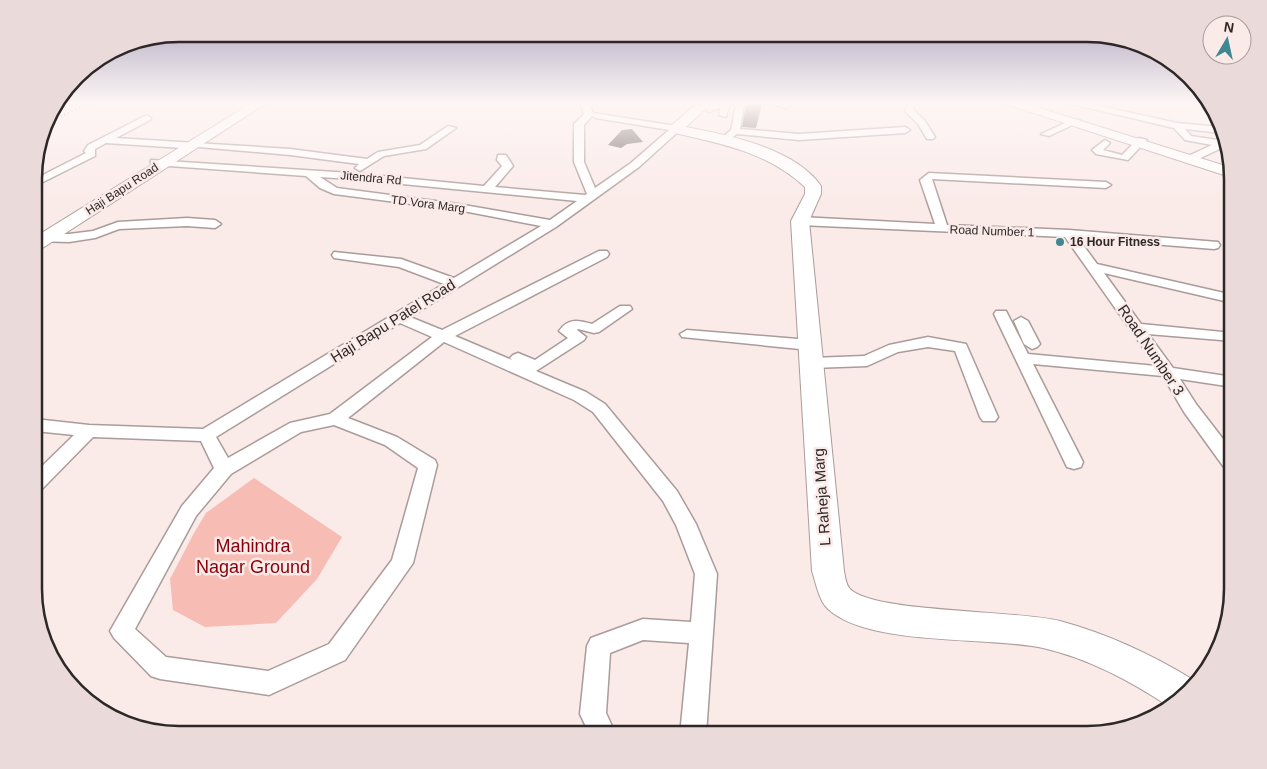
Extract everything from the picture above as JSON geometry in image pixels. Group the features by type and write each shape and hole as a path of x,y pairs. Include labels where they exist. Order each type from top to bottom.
{"street":[{"path":"42,180 86,158 92,154 89,150 91,148 108,138"},
{"name":"Haji Bapu Road","path":"42,236 199,138"},
{"path":"351,176 381,154 424,147 437,138"},
{"path":"579,138 579,162 590,197"},
{"name":"Haji Bapu Patel Road","path":"206,435 552,224 635,165 666,138"},
{"name":"L Raheja Marg","path":"741,138 756,148 786,163 813,186 813,194 800,221 803,279 811,354 828,571 839,599 859,612 926,622 1039,632 1085,644 1135,667 1179,692"},
{"path":"1128,138 1223,165"},
{"path":"1188,138 1219,143"},
{"path":"104,140 290,152 368,162"},
{"path":"1105,143 1098,151 1124,158 1141,142"},
{"path":"1193,157 1220,146"},
{"path":"1193,157 1224,169"},
{"path":"487,189 508,166 502,158"},
{"name":"Jitendra Rd","path":"159,162 351,176 590,197"},
{"path":"373,178 385,168"},
{"name":"TD Vora Marg","path":"309,173 324,186 334,191 458,207 552,224"},
{"path":"944,229 925,180 929,176 1106,185"},
{"name":"Road Number 1","path":"800,221 1069,234 1214,245"},
{"path":"42,239 69,238 95,234 118,226 188,222 215,224"},
{"name":"Road Number 3","path":"1069,234 1168,372 1190,408 1224,453"},
{"path":"338,254 401,263 455,283"},
{"path":"335,419 391,441 428,465 402,563 338,652 269,683 160,668 122,631 189,511 224,469 296,427 335,419 447,334 603,254"},
{"path":"1093,267 1224,297"},
{"path":"399,317 536,366 579,337 566,331 576,324 594,329 625,309"},
{"path":"1001,314 1022,331 1023,358 1074,462"},
{"path":"1136,328 1224,336"},
{"path":"447,334 580,396 599,408 670,496 686,524 706,574 694,726"},
{"path":"687,334 867,361 894,348 928,342 961,347 989,417"},
{"path":"1023,358 1168,372 1224,381"},
{"path":"42,426 89,431 206,435 224,469"},
{"path":"42,477 89,431"},
{"path":"599,726 593,714 599,646 643,629 701,632"}],"green space":[{"name":"Mahindra Nagar Ground","path":"254,478 342,537 317,579 276,623 205,627 173,610 170,579 206,513"}],"building":[{"path":"615,138 640,138 643,142 627,144 621,148 608,145"}],"place":[{"name":"16 Hour Fitness","path":"1060,242"}]}
